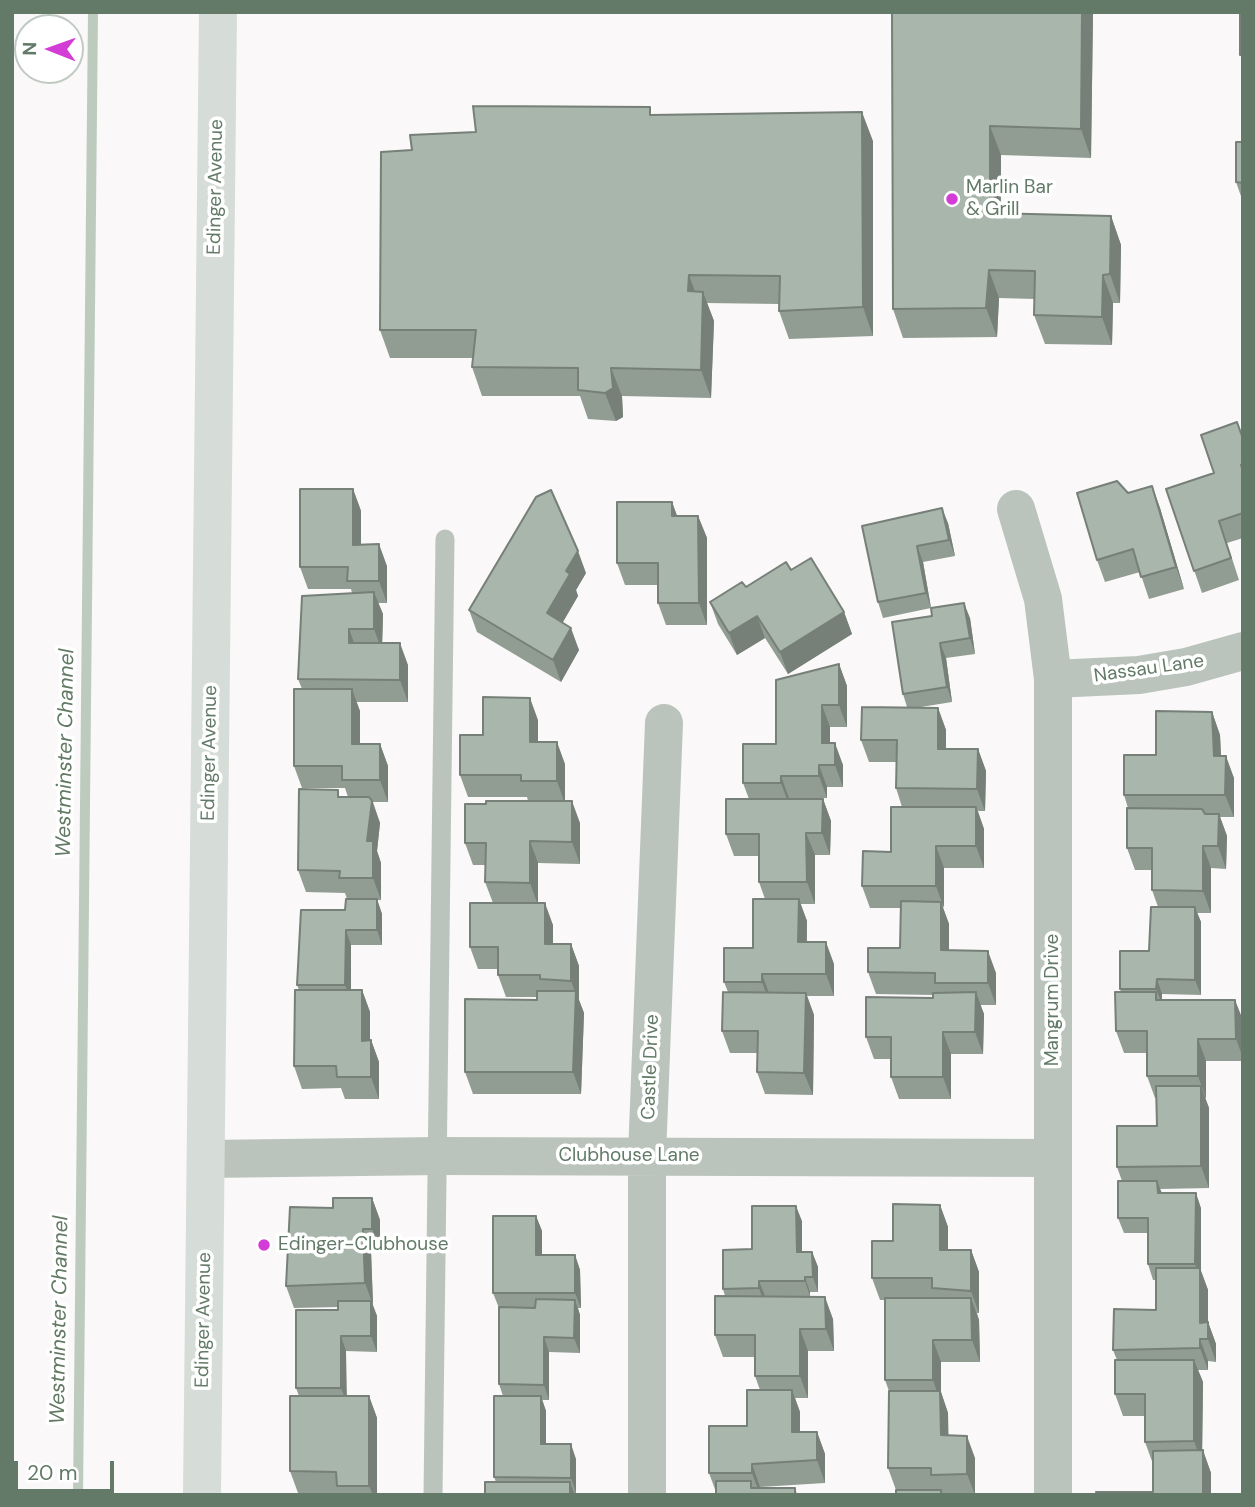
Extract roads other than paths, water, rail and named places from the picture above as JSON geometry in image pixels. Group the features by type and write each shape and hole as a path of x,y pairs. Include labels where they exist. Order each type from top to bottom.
{"main road":[{"name":"Edinger Avenue","path":"202,1495 218,12"}],"street":[{"name":"Mangrum Drive","path":"1016,509 1043,599 1054,679 1053,1495"},
{"name":"Nassau Lane","path":"1054,679 1139,674 1186,667 1243,651"},
{"name":"Castle Drive","path":"648,1495 647,1155 664,723"},
{"name":"Clubhouse Lane","path":"206,1159 647,1155 1054,1158"}],"lane":[{"path":"433,1495 445,539"}],"waterway":[{"name":"Westminster Channel","path":"78,1495 93,12"}],"place":[{"name":"Marlin Bar & Grill","path":"952,199"},
{"name":"Edinger-Clubhouse","path":"264,1245"}]}
